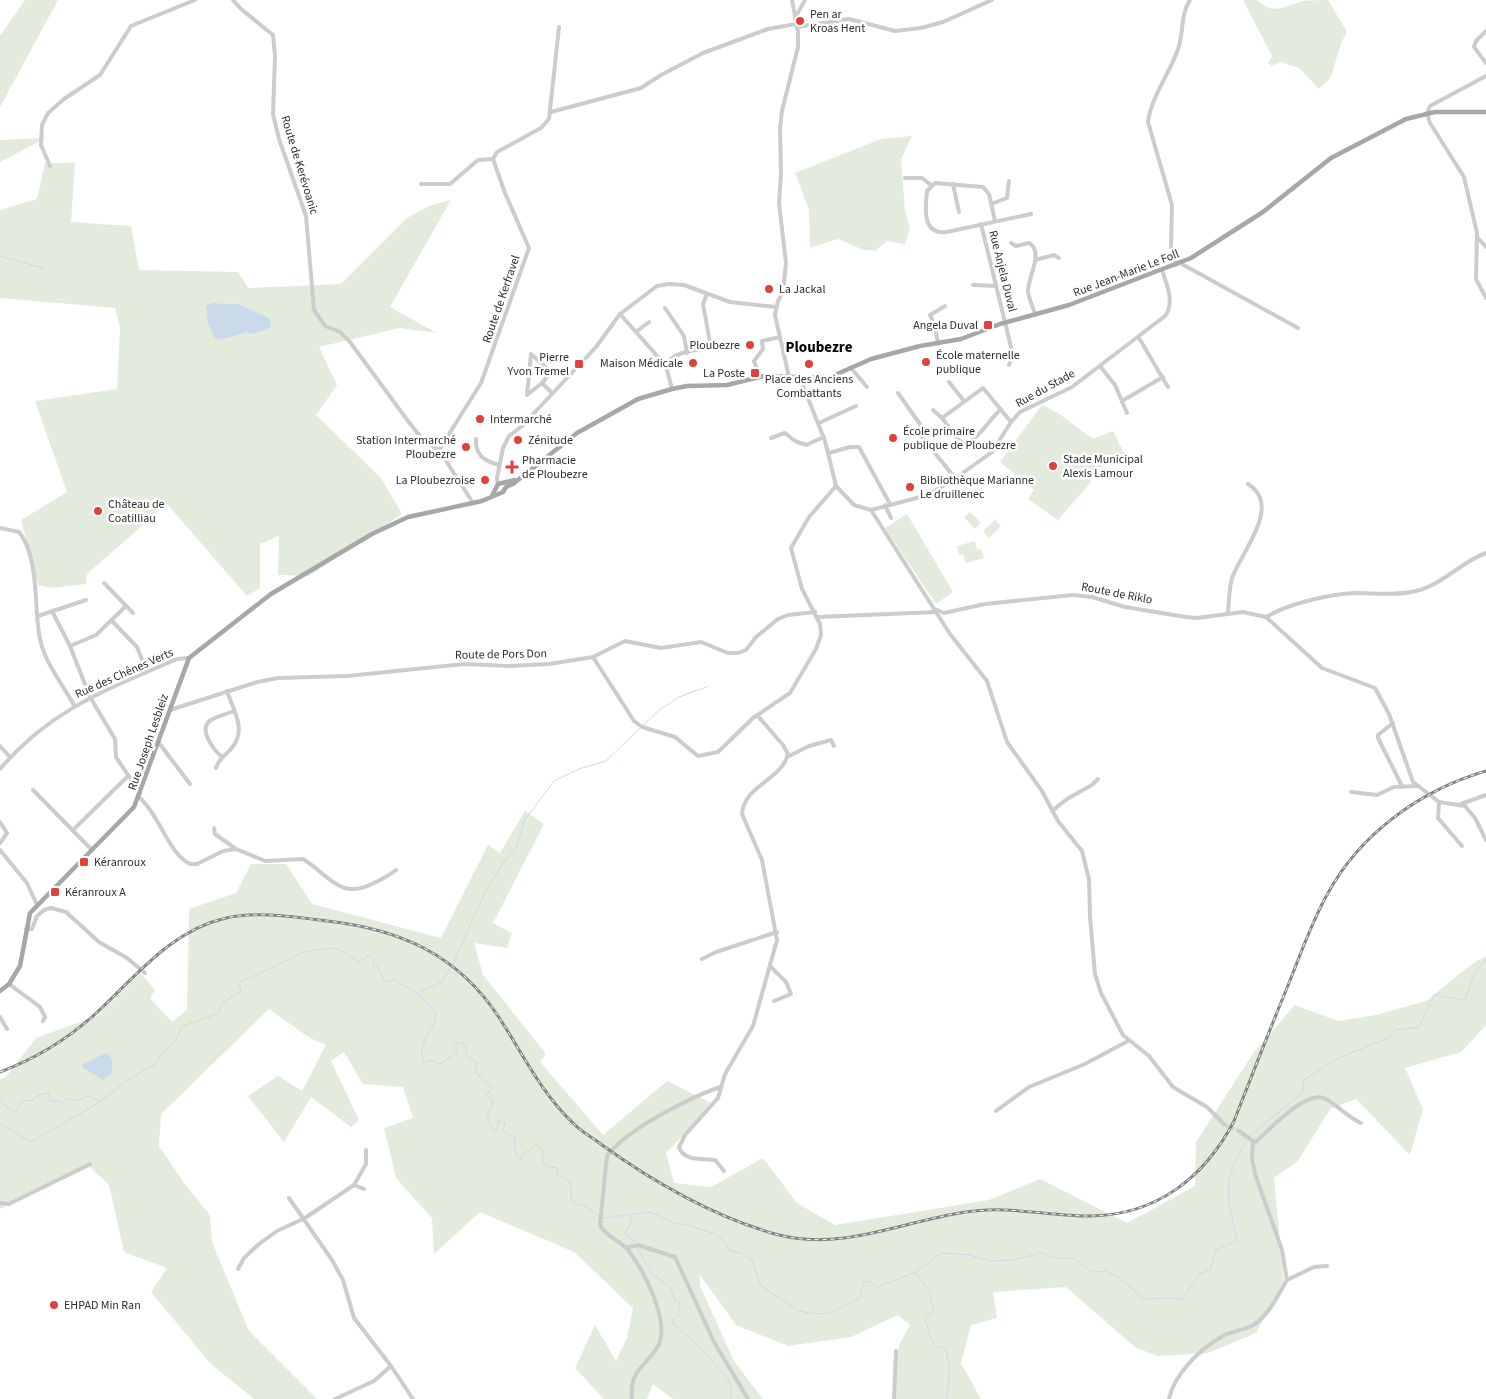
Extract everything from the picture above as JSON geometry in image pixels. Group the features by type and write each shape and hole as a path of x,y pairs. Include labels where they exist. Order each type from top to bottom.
{"main road":[{"name":"Rue Jean-Marie Le Foll","path":"501,486 518,479 561,444 623,406 672,389 689,386 727,386 760,377 828,378 872,359 920,346 961,339 1006,322 1069,305 1178,264 1199,254 1263,212 1341,152 1406,119 1427,113 1486,112"},
{"path":"189,658 261,602 353,545 408,517 490,498 501,486"},
{"name":"Rue Joseph Lesbleiz","path":"1,988 9,984 20,966 30,913 125,818 140,796 189,658"}],"street":[{"path":"50,166 41,145 42,125 48,113 64,99 100,75 131,26 195,0"},
{"name":"Route de Kerévoanic","path":"233,0 240,9 273,35 275,56 273,114 278,139 306,216 313,305 316,316 325,326 340,332 350,342 408,422 424,441 439,450 473,503"},
{"path":"789,377 776,308 783,292 786,263 779,204 781,174 780,128 782,111 798,47 792,0"},
{"path":"795,18 805,0"},
{"path":"551,112 641,88 703,53 768,29 849,19 895,31 921,28 943,22 992,0"},
{"path":"1190,0 1184,12 1178,49 1148,122 1172,205 1172,247 1178,264 1298,328"},
{"path":"421,184 450,184 478,160 493,159 497,152 544,126 551,112 559,26"},
{"path":"1486,31 1476,41 1474,47 1486,63"},
{"path":"1486,76 1430,106 1427,113 1434,129 1464,178 1477,237 1476,275 1479,288 1486,298"},
{"name":"Route de Kerfravel","path":"439,450 481,383 529,248 504,193 493,159"},
{"path":"905,178 922,178 931,185"},
{"path":"991,204 1007,198 1009,181"},
{"path":"995,221 986,189 935,183 927,191 925,216 928,225 933,230 947,232 1031,214"},
{"path":"953,184 959,212"},
{"name":"Rue Anjela Duval","path":"981,224 1013,355 1009,365"},
{"path":"1477,237 1486,247"},
{"path":"1011,243 1016,246 1032,244 1035,260 1028,292 1035,314"},
{"path":"1035,260 1054,255 1059,258"},
{"name":"Rue du Stade","path":"871,510 928,495 955,478 992,452 1011,422 1027,408 1072,387 1139,338 1165,316 1170,309 1170,299 1162,270"},
{"path":"501,486 498,473 499,465 503,448 509,436 522,426 596,347 620,314 648,292 663,285 684,285 730,302 770,305 776,308"},
{"path":"973,285 996,286"},
{"path":"1479,288 1486,286"},
{"path":"666,366 672,357 711,348 703,304 707,294"},
{"path":"938,344 935,326 930,315 944,306"},
{"path":"665,308 684,336 687,353"},
{"path":"620,314 666,366 672,389"},
{"path":"637,331 649,322"},
{"path":"760,377 754,361 763,349 762,341 780,336"},
{"path":"1139,338 1168,387"},
{"path":"531,354 551,372 542,383 527,396 531,354"},
{"path":"1100,366 1115,385 1127,413"},
{"path":"851,368 867,387"},
{"path":"1122,401 1163,377"},
{"path":"800,378 824,437 836,486 854,505 871,510 960,648 987,681 1007,742 1042,791 1052,811 1085,858 1089,879 1095,974 1101,992 1128,1041 1149,1056 1173,1087 1207,1107 1226,1125"},
{"path":"949,382 964,401"},
{"path":"542,383 552,393"},
{"path":"942,418 984,388 1011,422"},
{"path":"898,393 922,427 922,437 955,478"},
{"path":"819,423 856,406"},
{"path":"933,410 942,418 958,440 966,445 981,434 987,421 1001,409"},
{"path":"771,438 785,433 795,441 806,445 824,437"},
{"path":"476,439 476,450 480,456 484,460 499,465"},
{"path":"829,453 850,447 859,447 890,504"},
{"path":"1228,613 1233,576 1262,515 1259,496 1248,484"},
{"path":"593,657 626,710 639,725 672,735 695,755 706,756 718,752 757,715 790,693 796,686 819,643 820,629 816,615 802,590 791,548 809,517 836,486"},
{"path":"885,505 891,518"},
{"path":"0,528 19,532 28,550 36,586 38,633 44,654 74,705"},
{"path":"1486,553 1418,590 1403,593 1353,593 1277,611 1266,617 1322,668 1372,686 1382,699 1413,782 1438,802 1460,804 1486,795"},
{"path":"104,583 133,613"},
{"name":"Route de Riklo","path":"936,610 944,613 985,604 1072,595 1092,597 1125,607 1186,617 1196,618 1243,612 1266,617"},
{"path":"38,616 53,613 86,600"},
{"path":"70,646 96,635 126,606"},
{"name":"Route de Pors Don","path":"170,710 256,682 278,678 347,676 465,664 531,666 593,657 627,641 661,648 701,642 728,653 740,653 768,625 788,615 936,610"},
{"path":"53,613 70,646 90,697 115,739 116,757 140,796 156,815 175,850 188,864 198,864 223,851 236,849"},
{"path":"112,621 137,647 147,672"},
{"name":"Rue des Chênes Verts","path":"0,769 10,757 44,726 74,705 179,658 189,658"},
{"path":"216,768 222,757 237,743 239,737 239,725 227,692"},
{"path":"222,757 211,745 206,730 207,724 211,720 234,711"},
{"path":"757,715 783,745 788,754 787,757"},
{"path":"1392,723 1378,735 1378,738 1402,786"},
{"path":"724,1171 715,1160 692,1158 684,1155 679,1147 685,1135 718,1098 720,1086 753,1026 770,966 777,932 762,860 742,814 742,808 748,796 775,773 787,757 821,742 831,740 834,746"},
{"path":"159,743 190,784"},
{"path":"0,746 10,757"},
{"path":"73,830 128,776"},
{"path":"1052,811 1098,779"},
{"path":"1351,792 1377,795 1402,786 1418,786"},
{"path":"33,790 92,850"},
{"path":"1438,802 1438,818 1462,846"},
{"path":"1460,804 1471,811 1486,840"},
{"path":"0,822 7,833 0,843"},
{"path":"214,828 215,834 236,849 265,861 303,859 337,886 348,890 363,888 396,870"},
{"path":"0,850 27,883 37,905"},
{"path":"0,861 5,856"},
{"path":"26,929 32,929 37,916 44,910 51,908 66,912 99,942 127,958 145,973"},
{"path":"702,959 726,948 777,932"},
{"path":"770,966 786,982 790,994 774,1001"},
{"path":"9,984 40,1007 45,1017 43,1021"},
{"path":"0,1017 8,1029"},
{"path":"996,1111 1029,1087 1085,1064 1128,1041"},
{"path":"632,1399 632,1384 636,1371 657,1347 662,1331 648,1280 626,1248 610,1238 602,1229 599,1219 608,1154 636,1131 693,1096 720,1086"},
{"path":"1253,1143 1294,1107 1304,1100 1316,1097 1325,1098 1361,1123"},
{"path":"1239,1131 1246,1134 1253,1143 1252,1159 1282,1250 1287,1280"},
{"path":"238,1269 251,1249 277,1231 305,1218 354,1185 366,1164 366,1150"},
{"path":"0,1203 9,1204 90,1164"},
{"path":"354,1185 364,1189"},
{"path":"289,1198 305,1218 343,1280 354,1318 391,1366 413,1399"},
{"path":"626,1248 638,1245 675,1257 714,1342 748,1399"},
{"path":"1169,1399 1174,1385 1193,1361 1224,1336 1253,1325 1272,1306 1287,1280 1314,1267 1327,1266"},
{"path":"894,1399 896,1351"},
{"path":"335,1399 374,1381 391,1366"}],"shaded area":[{"path":"25,0 58,0 0,107 0,36"},
{"path":"1243,0 1257,0 1263,5 1274,9 1304,1 1328,0 1347,32 1341,43 1331,77 1319,89 1299,68 1280,62 1272,66 1268,63 1272,56"},
{"path":"912,136 901,159 905,211 910,228 905,244 887,241 875,251 864,250 838,239 810,248 809,210 795,173 881,139"},
{"path":"46,138 0,162 0,140"},
{"path":"45,163 75,163 71,222 131,226 139,270 238,272 248,288 341,284 407,218 429,206 451,200 390,307 437,333 400,328 319,347 337,385 316,415 381,478 402,514 309,576 278,575 279,536 260,544 260,588 247,596 167,504 87,574 86,584 52,588 38,585 21,520 67,492 35,401 117,389 120,328 115,308 0,298 0,210 37,199","holes":["218,303 239,304 260,314 250,334 243,332"]},
{"name":"Stade Municipal Alexis Lamour","path":"1042,405 1058,413 1093,439 1113,431 1125,455 1089,473 1091,482 1058,520 1028,499 1034,490 1000,462"},
{"path":"970,512 981,523 975,529 964,517"},
{"path":"907,514 953,592 936,604 885,528"},
{"path":"995,520 1001,526 989,538 983,531"},
{"path":"975,541 977,550 981,549 984,558 966,563 963,554 959,555 957,546"},
{"path":"525,811 544,824 493,923 512,933 507,948 474,943 483,975 546,1054 540,1062 603,1135 667,1081 713,1104 666,1153 674,1183 711,1187 763,1158 797,1203 835,1225 989,1200 1040,1179 1127,1223 1195,1186 1196,1142 1254,1052 1295,1005 1338,1021 1376,1015 1426,1001 1472,964 1486,956 1486,1025 1461,1052 1405,1068 1423,1109 1410,1155 1356,1099 1330,1109 1298,1161 1274,1178 1284,1282 1256,1333 1208,1353 1158,1356 1136,1348 1066,1287 993,1292 997,1318 971,1325 961,1363 981,1399 893,1399 899,1345 910,1325 898,1315 851,1337 788,1346 736,1325 700,1275 700,1286 734,1361 763,1399 673,1399 653,1384 647,1399 604,1399 575,1368 595,1325 616,1361 627,1338 633,1308 574,1252 480,1212 434,1254 432,1218 396,1178 384,1128 413,1118 403,1087 363,1084 344,1052 331,1061 359,1120 351,1127 311,1097 284,1142 248,1096 278,1076 302,1091 326,1045 310,1038 269,1009 161,1114 159,1146 184,1183 210,1215 212,1242 249,1331 317,1399 254,1399 211,1364 151,1292 167,1268 124,1252 109,1185 90,1167 0,1209 0,1079 5,1078 36,1038 97,1016 140,973 155,990 150,998 172,1022 187,1010 189,909 236,893 251,864 286,864 312,904 441,938 488,845 500,853"}],"water":[{"path":"212,303 239,304 269,318 271,326 266,330 250,334 247,332 223,339 215,338 208,323 206,306"},
{"path":"105,1053 109,1054 112,1061 112,1072 103,1080 82,1067 82,1065"}],"waterway":[{"path":"0,256 43,268"},
{"path":"453,964 485,892 503,863 517,846 524,821 554,781 579,769 606,761 658,711 679,697 709,686"},
{"path":"0,1102 15,1113 22,1102 32,1101 37,1096 48,1093 51,1102 58,1100 62,1103 68,1098 77,1100 89,1096 100,1102 129,1079 154,1065 164,1051 176,1041 181,1027 219,1013 223,1002 241,992 239,983 304,952 330,948 340,950 359,962 370,955 374,960 373,965 379,968 384,981 387,982 393,979 417,993 436,1013 434,1024 422,1049 424,1063 429,1060 440,1064 456,1053 456,1043 463,1043 466,1047 466,1055 477,1063 475,1072 492,1088 486,1096 492,1099 493,1104 487,1117 492,1128 497,1132 498,1120 505,1123 503,1131 515,1138 514,1149 518,1158 521,1159 523,1154 537,1144 543,1152 543,1162 546,1166 557,1168 556,1174 570,1181 572,1200 604,1218 650,1212 674,1223 691,1226 715,1234 724,1241 730,1251 742,1253 747,1258 751,1258 761,1286 799,1311 815,1314 830,1313 858,1299 861,1296 863,1282 870,1281 878,1287 916,1272 942,1253 970,1255 990,1261 1012,1260 1042,1253 1055,1258 1074,1258 1092,1272 1106,1271 1118,1277 1144,1299 1175,1298 1182,1300 1199,1274 1210,1270 1216,1250 1237,1241 1228,1189 1233,1167 1247,1140"},
{"path":"1250,1136 1302,1093 1304,1080 1338,1058 1388,1038 1395,1030 1419,1027 1434,995 1465,1000 1475,972 1486,959"},
{"path":"417,993 442,982 451,967"},
{"path":"0,1124 31,1142 100,1102"},
{"path":"631,1217 631,1223 624,1234 636,1242"},
{"path":"637,1248 651,1272 671,1288 675,1301 680,1301 678,1307 681,1313 673,1320 673,1324 695,1343 726,1377 731,1385 731,1399"},
{"path":"916,1273 931,1294 930,1299 934,1311 925,1320 931,1339 936,1345 945,1348 949,1361 946,1399"}],"tunnel":[{"path":"1225,1125 1239,1131"}],"railway":[{"path":"0,1072 37,1055 72,1033 93,1016 153,958 187,934 206,924 226,918 251,915 276,915 327,921 353,925 402,938 424,948 445,961 482,994 551,1099 576,1126 663,1185 707,1208 752,1227 775,1234 805,1239 833,1239 862,1235 974,1211 1004,1210 1080,1216 1115,1214 1137,1209 1158,1200 1176,1189 1209,1159 1222,1141 1234,1121 1317,915 1328,893 1357,851 1375,833 1416,802 1462,779 1486,771"}],"place":[{"name":"Pen ar Kroas Hent","path":"800,21"},
{"name":"La Jackal","path":"769,289"},
{"name":"Angela Duval","path":"988,325"},
{"name":"Ploubezre","path":"750,345"},
{"name":"École maternelle publique","path":"926,362"},
{"name":"Maison Médicale","path":"693,363"},
{"name":"Pierre Yvon Tremel","path":"579,364"},
{"name":"Place des Anciens Combattants","path":"809,364"},
{"name":"La Poste","path":"755,373"},
{"name":"Intermarché","path":"480,419"},
{"name":"École primaire publique de Ploubezre","path":"893,438"},
{"name":"Zénitude","path":"518,440"},
{"name":"Station Intermarché Ploubezre","path":"466,447"},
{"name":"Stade Municipal Alexis Lamour","path":"1053,466"},
{"name":"Pharmacie de Ploubezre","path":"512,467"},
{"name":"La Ploubezroise","path":"485,480"},
{"name":"Bibliothèque Marianne Le druillenec","path":"910,487"},
{"name":"Château de Coatilliau","path":"98,511"},
{"name":"Kéranroux","path":"84,862"},
{"name":"Kéranroux A","path":"55,892"},
{"name":"EHPAD Min Ran","path":"54,1305"}],"district":[{"name":"Ploubezre","path":"819,347"}]}
